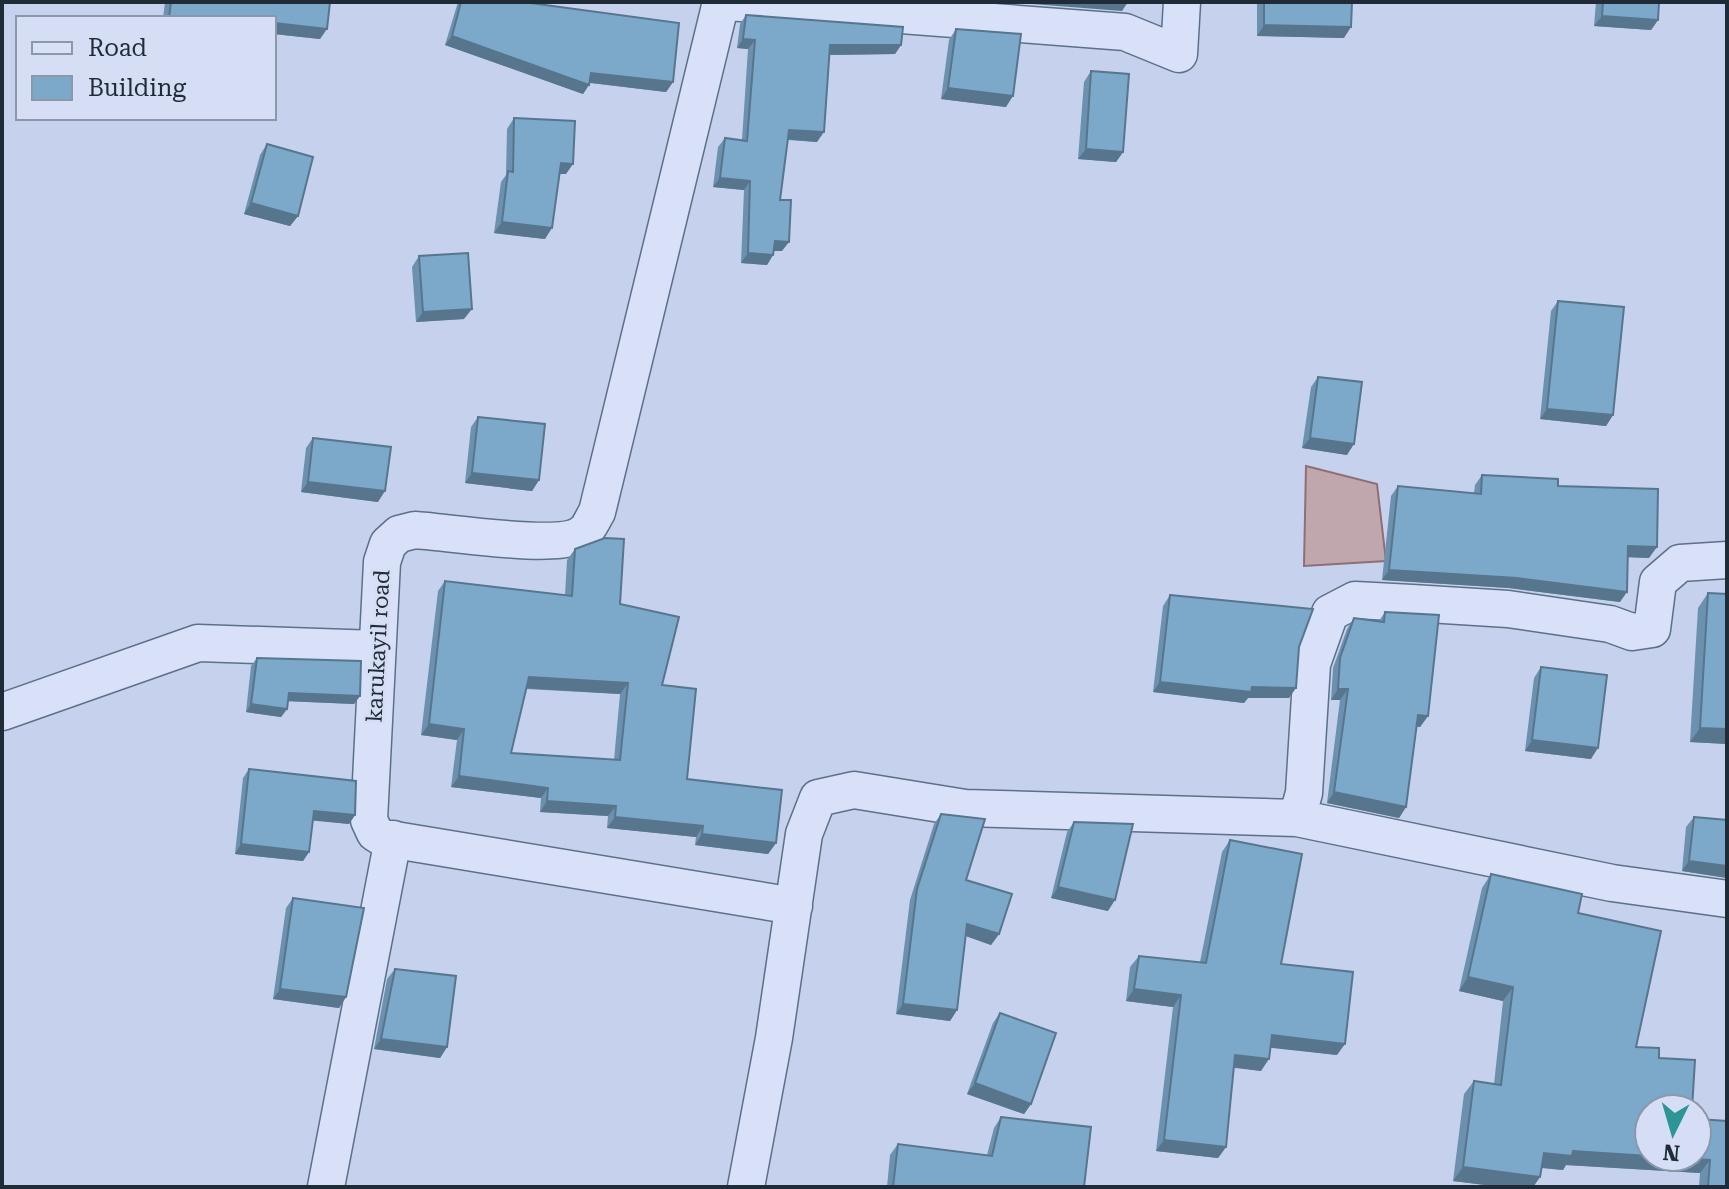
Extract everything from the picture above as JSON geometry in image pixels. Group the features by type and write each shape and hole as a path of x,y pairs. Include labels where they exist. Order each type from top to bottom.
{"street":[{"name":"karukayil road","path":"393,839 375,833 369,820 382,562 388,544 399,534 415,530 562,542 584,533 597,512 721,2"},
{"path":"728,2 1125,32 1179,54 1182,2"},
{"path":"1297,818 1304,793 1312,664 1330,613 1355,600 1508,609 1610,624 1632,632 1652,629 1658,582 1680,563 1727,560"},
{"path":"2,712 198,643 377,649"},
{"path":"746,1187 804,834 818,798 854,790 965,808 1297,818 1612,883 1727,899"},
{"path":"326,1187 393,839 794,906"}],"shaded area":[{"path":"1306,466 1377,484 1386,561 1304,566"}],"building":[{"path":"171,2 330,2 327,29 276,23 276,16 169,16"},
{"path":"461,2 523,2 679,23 673,82 591,73 589,85 452,36"},
{"path":"1264,2 1352,2 1351,27 1264,25"},
{"path":"1603,2 1659,2 1658,20 1602,16"},
{"path":"746,15 903,27 901,45 830,45 824,132 789,130 780,200 791,200 789,242 775,241 773,255 748,253 750,181 720,178 725,138 747,141 755,40 743,39"},
{"path":"956,29 1021,34 1013,96 948,88"},
{"path":"1091,71 1129,74 1123,152 1086,149"},
{"path":"514,118 575,121 573,164 561,163 552,228 502,222 508,171 513,172"},
{"path":"267,144 313,157 298,216 251,203"},
{"path":"468,253 472,309 423,312 419,256"},
{"path":"1558,301 1624,307 1613,415 1547,409"},
{"path":"1318,377 1362,382 1354,444 1310,438"},
{"path":"478,417 545,424 539,480 472,473"},
{"path":"313,438 391,447 385,491 308,482"},
{"path":"1482,475 1558,479 1558,486 1658,489 1657,547 1628,546 1627,592 1517,578 1389,570 1398,486 1481,494"},
{"path":"605,538 624,539 620,604 679,617 662,685 696,689 687,779 782,790 776,843 702,834 703,826 615,817 616,806 547,801 548,788 459,776 464,729 429,724 445,581 572,596 575,549","holes":["529,677 628,683 620,760 511,753"]},
{"path":"1708,593 1727,594 1727,729 1700,728"},
{"path":"1170,595 1313,609 1299,647 1296,688 1252,687 1251,692 1160,682"},
{"path":"1385,612 1439,615 1428,716 1418,715 1406,807 1334,792 1348,689 1338,689 1340,658 1354,618 1384,622"},
{"path":"257,658 361,661 360,696 289,693 287,709 251,704"},
{"path":"1541,667 1607,675 1598,748 1532,740"},
{"path":"249,769 356,781 355,815 314,811 309,852 241,844"},
{"path":"941,814 985,819 966,880 1012,894 999,934 967,924 957,1010 903,1004 917,889"},
{"path":"1694,817 1727,820 1727,866 1689,861"},
{"path":"1074,822 1133,824 1115,900 1058,887"},
{"path":"1230,840 1302,854 1281,964 1353,972 1345,1044 1272,1035 1269,1059 1235,1055 1226,1147 1164,1140 1181,995 1134,989 1139,956 1206,963"},
{"path":"1491,874 1582,894 1578,913 1661,931 1636,1047 1659,1048 1659,1058 1695,1060 1693,1093 1633,1093 1633,1155 1573,1151 1572,1156 1544,1153 1540,1177 1463,1167 1474,1081 1501,1085 1513,987 1468,977"},
{"path":"293,898 364,908 346,997 280,989"},
{"path":"395,969 456,976 447,1047 381,1039"},
{"path":"1000,1013 1056,1033 1031,1104 975,1083"},
{"path":"1001,1117 1091,1127 1084,1187 893,1187 898,1144 992,1156"},
{"path":"1713,1120 1727,1121 1727,1187 1708,1187 1709,1173 1713,1173"}]}
